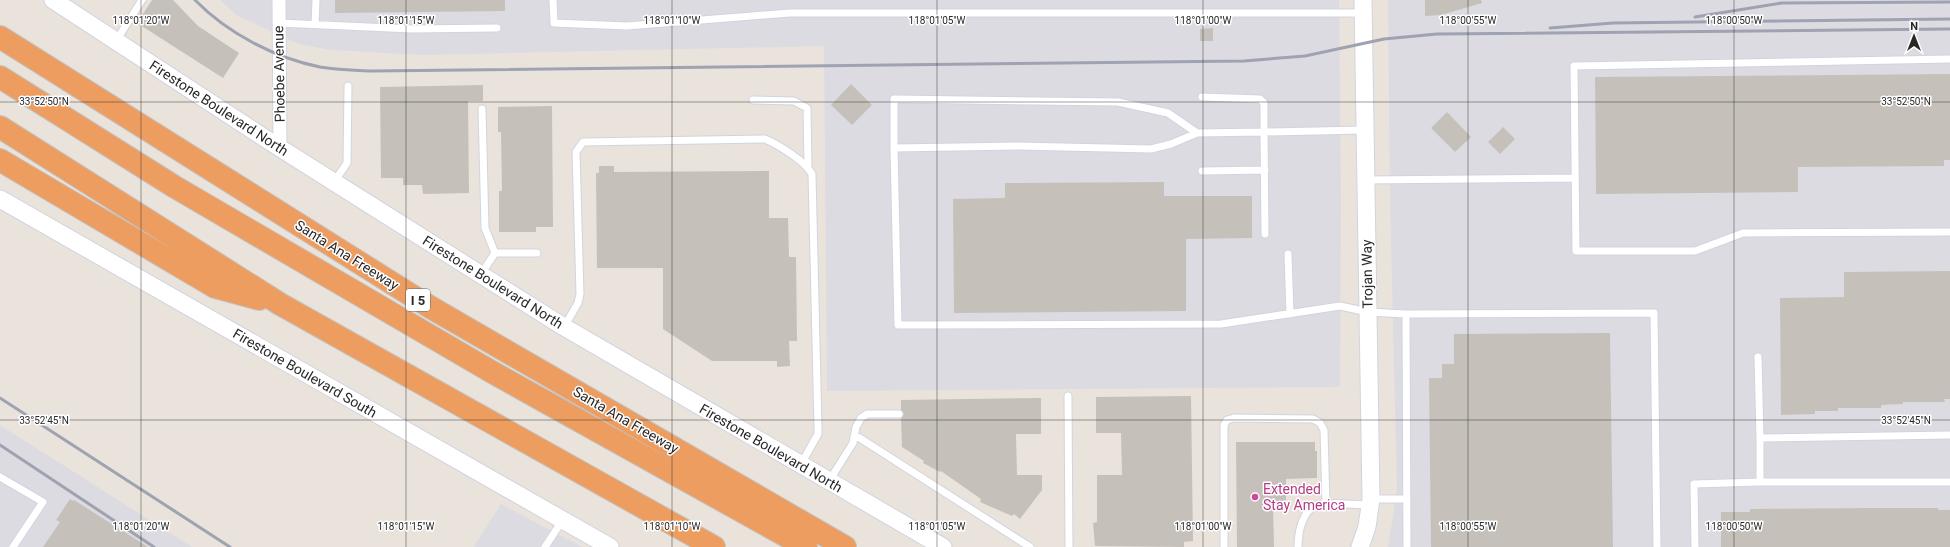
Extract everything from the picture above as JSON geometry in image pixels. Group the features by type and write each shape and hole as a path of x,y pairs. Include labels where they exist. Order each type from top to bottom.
{"highway":[{"name":"Santa Ana Freeway","path":"0,37 430,307 845,547"},
{"path":"0,77 175,187 281,249 492,372 806,547"},
{"path":"0,127 280,304 714,547"},
{"path":"0,160 215,288 280,304"}],"street":[{"name":"Firestone Boulevard North","path":"53,0 280,148 564,327 943,547"},
{"name":"Phoebe Avenue","path":"279,0 280,148"},
{"name":"Trojan Way","path":"1360,547 1367,528 1371,502 1363,6"},
{"name":"Firestone Boulevard South","path":"0,199 562,521 610,547"}],"lane":[{"path":"116,41 137,3 142,0"},
{"path":"315,25 316,0"},
{"path":"553,0 554,23 627,26 789,13 1363,6"},
{"path":"279,23 412,29 497,28"},
{"path":"1950,59 1574,66 1576,251 1695,251 1743,233 1950,232"},
{"path":"334,182 347,164 348,86"},
{"path":"1202,97 1260,99 1264,103 1265,234"},
{"path":"1197,132 1168,113 1118,102 894,99 898,325 1221,324 1340,306 1368,312 1406,314 1654,313 1657,547"},
{"path":"754,100 794,101 807,108 808,167"},
{"path":"482,109 485,228 495,253"},
{"path":"894,148 1019,146 1151,150 1171,144 1197,132 1364,130"},
{"path":"564,327 578,303 580,294 576,152 583,142 765,139 773,142 808,167 812,174 818,434 801,465"},
{"path":"1202,171 1265,170"},
{"path":"1365,180 1575,178"},
{"path":"495,253 537,253"},
{"path":"481,275 495,253"},
{"path":"1288,254 1290,314"},
{"path":"1406,314 1407,547"},
{"path":"1758,357 1760,482"},
{"path":"1068,396 1069,547"},
{"path":"829,481 853,443 856,427 861,418 867,414 899,414"},
{"path":"1224,547 1224,425 1227,420 1234,418 1312,419 1320,423 1324,430 1326,505"},
{"path":"855,435 1030,547"},
{"path":"1760,438 1950,435"},
{"path":"0,477 43,502 13,547"},
{"path":"1694,547 1694,484 1760,482 1950,482"},
{"path":"1298,547 1298,534 1303,521 1310,510 1319,504 1326,505 1407,499"},
{"path":"545,547 562,521"}],"shaded area":[{"path":"220,0 1339,0 1341,200 1340,387 827,391 824,46 423,55 331,50 299,44 236,15"},
{"path":"1388,0 1950,0 1950,547 1388,547 1397,490 1390,199"},
{"path":"0,425 192,547 0,547"},
{"path":"501,504 582,547 474,547"}],"building":[{"path":"152,0 173,0 198,26 239,53 223,78 137,23"},
{"path":"335,0 505,0 505,11 335,13"},
{"path":"1425,0 1481,0 1482,3 1441,15 1425,16"},
{"path":"1213,28 1213,41 1200,41 1200,29"},
{"path":"1950,74 1950,160 1944,160 1944,166 1798,167 1798,192 1596,194 1595,77"},
{"path":"851,84 872,105 852,125 831,105"},
{"path":"483,85 483,101 468,101 469,193 423,194 422,185 403,185 403,178 381,178 380,87"},
{"path":"552,106 553,227 536,227 536,232 499,232 499,191 502,191 501,132 498,132 498,107"},
{"path":"1447,112 1471,137 1455,152 1431,128"},
{"path":"1503,127 1515,139 1500,154 1488,142"},
{"path":"599,166 614,166 614,172 769,171 769,218 788,218 789,257 796,257 797,341 789,341 790,366 777,367 777,361 712,361 663,329 663,268 597,268 596,173 599,173"},
{"path":"1164,182 1164,196 1252,196 1252,238 1186,239 1186,311 954,313 953,199 1005,198 1005,183"},
{"path":"1950,271 1950,399 1944,399 1945,402 1903,402 1903,404 1881,405 1881,408 1838,408 1838,411 1815,411 1815,414 1781,415 1780,298 1844,297 1844,272"},
{"path":"1610,333 1613,547 1431,547 1429,378 1442,378 1442,364 1454,364 1454,334"},
{"path":"1191,396 1193,541 1184,542 1184,547 1095,546 1093,523 1097,522 1097,475 1122,475 1121,433 1096,433 1096,397"},
{"path":"1041,398 1041,434 1016,434 1017,475 1042,475 1042,490 1020,519 1014,514 1012,516 980,502 981,499 941,471 940,472 923,463 924,461 902,447 901,418 904,414 901,410 901,400"},
{"name":"Extended Stay America","path":"1236,442 1315,442 1315,451 1317,451 1317,478 1286,479 1286,503 1273,503 1274,547 1237,547"},
{"path":"70,499 73,501 74,500 148,547 43,547 60,522 56,520"},
{"path":"1938,508 1938,510 1950,510 1950,547 1721,547 1721,512 1750,512 1750,509"}],"railway":[{"path":"195,0 222,23 269,51 303,63 320,67 372,71 1244,61 1305,56 1384,39 1437,34 1950,29"},
{"path":"1695,17 1782,3 1950,2"},
{"path":"1550,28 1613,23 1950,19"},
{"path":"0,398 230,547"},
{"path":"0,445 154,547"}],"place":[{"name":"Extended Stay America","path":"1255,497"}]}
